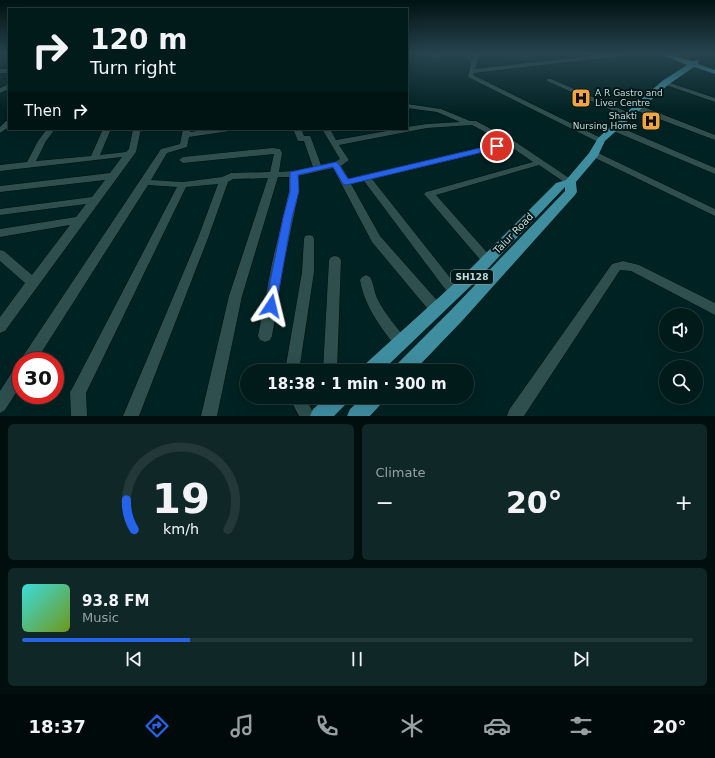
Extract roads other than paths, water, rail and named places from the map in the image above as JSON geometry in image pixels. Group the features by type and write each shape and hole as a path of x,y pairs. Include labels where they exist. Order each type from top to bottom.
{"main road":[{"name":"Talur Road","path":"378,364 455,293 560,185 570,182 594,154 601,140 665,83 679,73"},
{"name":"Talur Road","path":"409,364 457,315 571,192 570,182"},
{"path":"320,416 333,404"},
{"path":"357,416 369,404"}],"street":[{"path":"471,73 470,76 601,140"},
{"path":"549,80 630,115"},
{"path":"665,83 715,100"},
{"path":"408,106 430,108 455,114 468,123"},
{"path":"638,108 715,138"},
{"path":"408,130 427,126 473,123 511,143 570,182"},
{"path":"0,131 8,124"},
{"path":"614,128 715,171"},
{"path":"30,165 42,141 50,130"},
{"path":"94,158 107,130"},
{"path":"0,327 133,150 137,130"},
{"path":"34,352 145,182 162,153 167,149 184,145 187,132 216,130"},
{"path":"297,130 301,139 307,138 318,168"},
{"path":"145,182 183,185 224,180 231,176 293,174 336,164 345,160 327,130"},
{"path":"358,130 362,138"},
{"path":"334,143 405,130"},
{"path":"346,182 511,143"},
{"path":"183,160 275,151 278,153 274,174 253,245 240,281 209,416"},
{"path":"0,168 129,154"},
{"path":"594,154 715,213"},
{"path":"487,260 429,194 541,162"},
{"path":"336,164 376,239 436,310"},
{"path":"265,336 287,218 294,191 293,174"},
{"path":"0,189 112,176"},
{"path":"366,177 455,293"},
{"path":"131,416 204,238 224,180"},
{"path":"79,416 78,392 183,185"},
{"path":"0,212 94,200"},
{"path":"0,234 80,220"},
{"path":"293,364 308,272 309,239"},
{"path":"0,254 33,283"},
{"path":"330,364 335,260"},
{"path":"515,416 616,267 626,265 635,268 715,309"},
{"path":"366,280 367,292 378,315 401,343"},
{"path":"0,405 12,386"},
{"path":"301,404 307,416"}],"place":[{"name":"A R Gastro and Liver Centre","path":"581,98"},
{"name":"Shakti Nursing Home","path":"651,121"}]}
